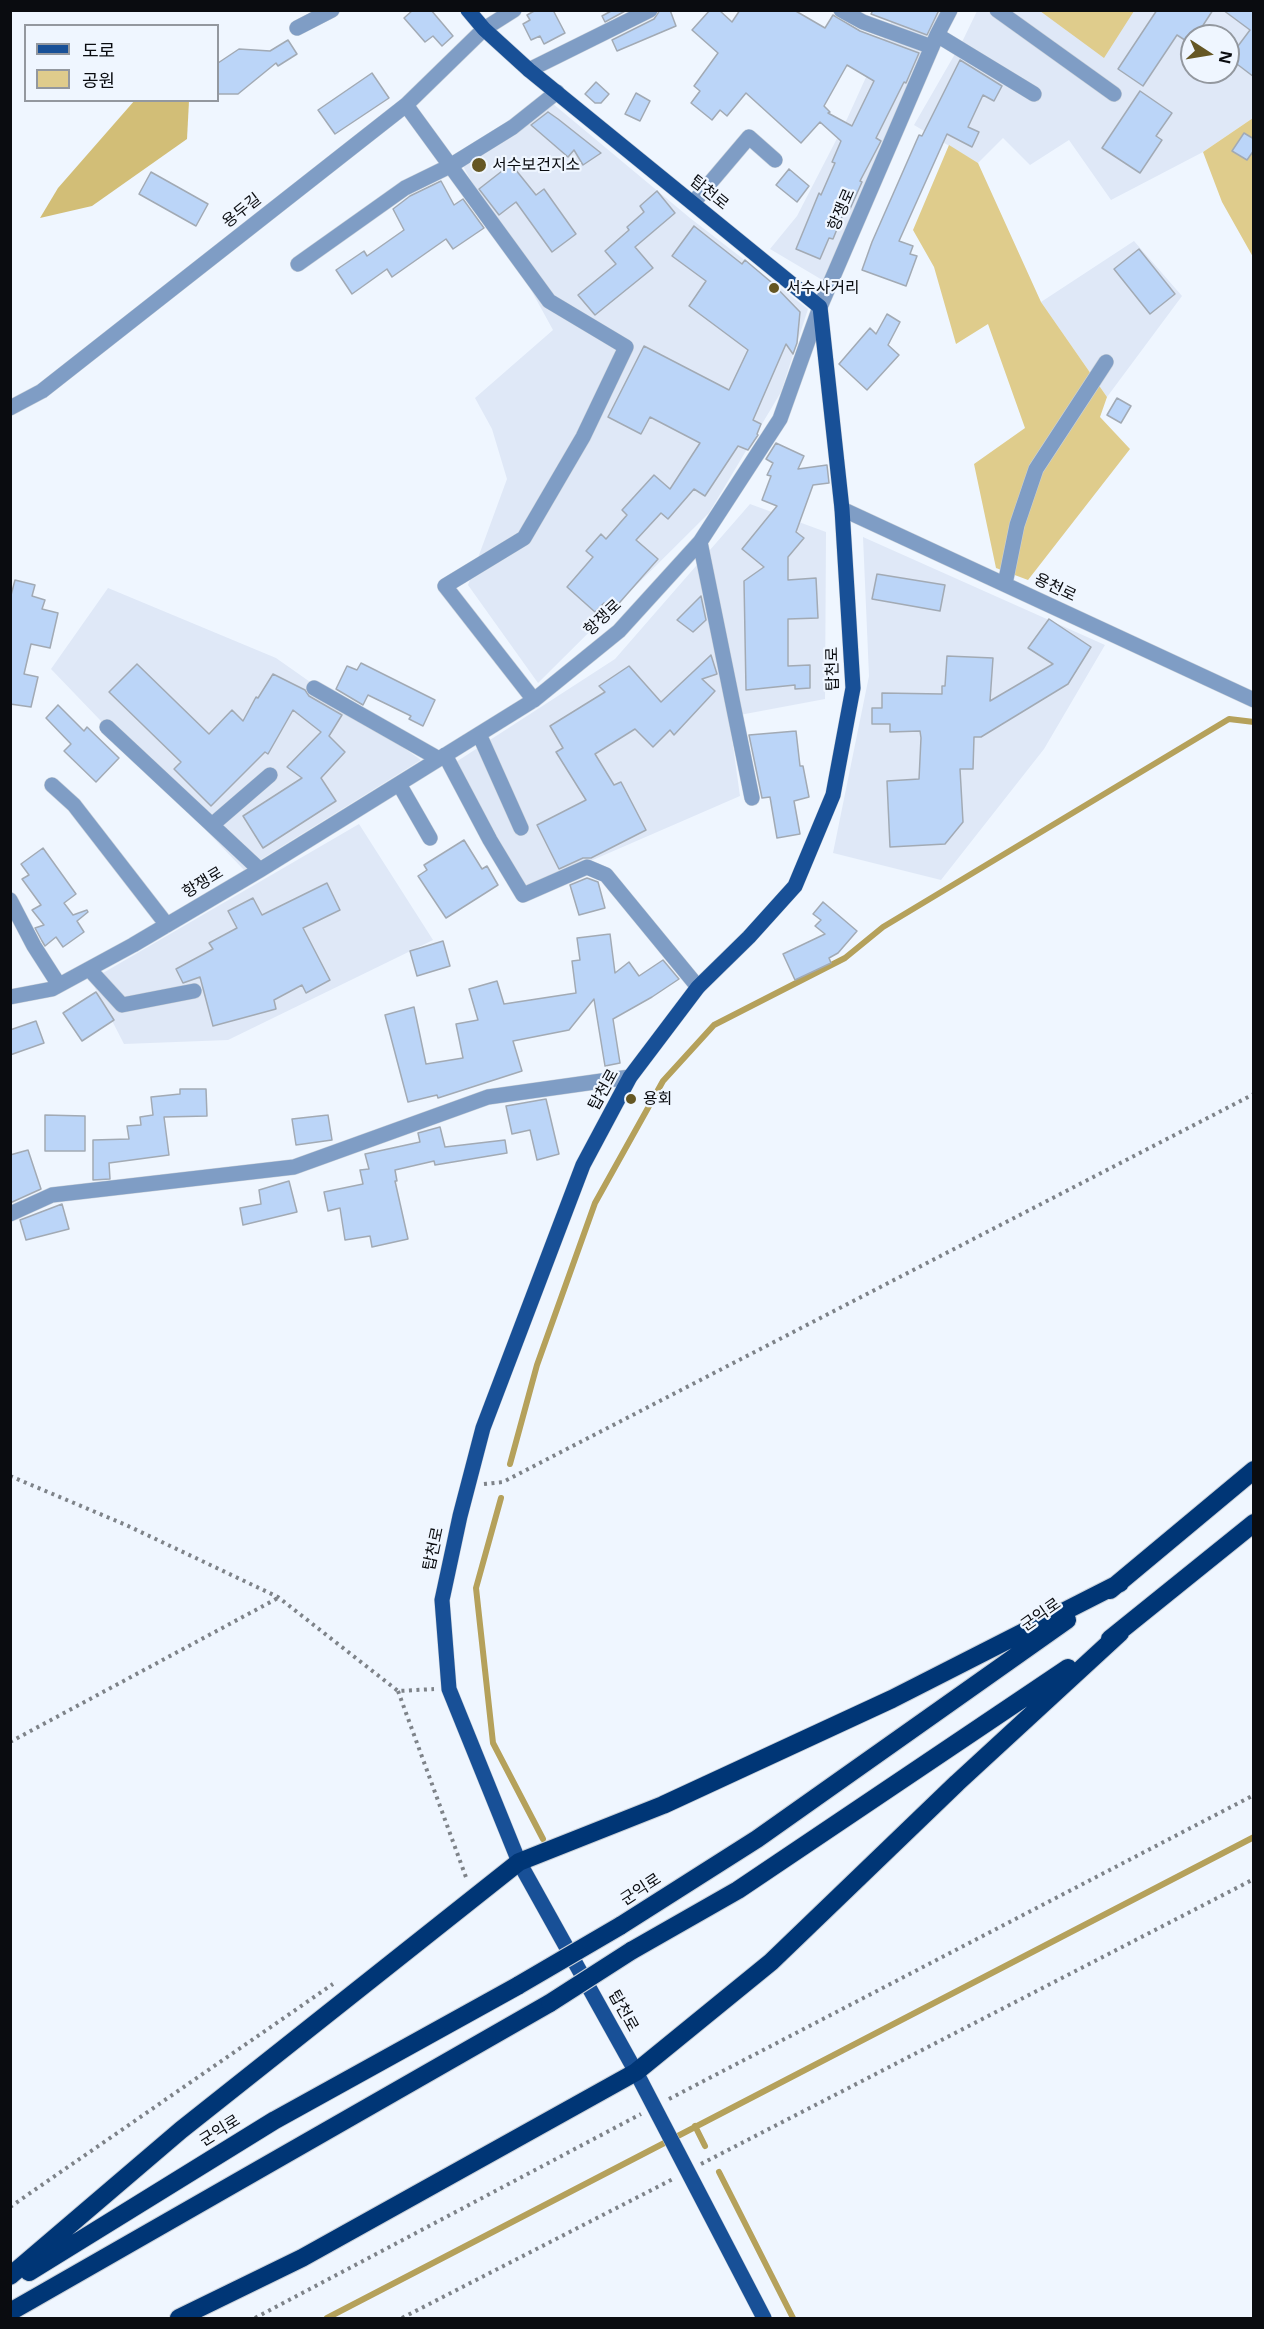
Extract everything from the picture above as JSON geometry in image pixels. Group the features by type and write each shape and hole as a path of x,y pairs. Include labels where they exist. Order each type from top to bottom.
{"highway":[{"name":"군익로","path":"10,2283 275,2120 519,1985 620,1926 757,1839 1120,1583 1254,1470"},
{"path":"179,2319 302,2258 636,2072 771,1962 957,1783 1120,1633 1254,1523"},
{"path":"10,2276 181,2130 519,1862 663,1805 882,1704 1120,1583"},
{"path":"10,2312 550,2003 631,1951 738,1890 1120,1633"}],"main road":[{"name":"탑천로","path":"468,10 484,29 529,70 820,306 842,509 853,688 834,795 795,886 749,937 698,987 630,1077 583,1165 483,1428 442,1600 449,1689 519,1862 636,2072 764,2319"}],"street":[{"path":"297,28 332,10"},
{"name":"용두길","path":"10,408 42,391 406,105 484,29 514,10"},
{"path":"529,70 650,10"},
{"path":"841,10 863,22 935,41 1034,94"},
{"name":"항쟁로","path":"10,997 52,989 167,926 534,700 619,631 699,542 780,418 820,306 950,10"},
{"path":"997,10 1114,94"},
{"path":"298,264 405,188 450,166 513,127 557,92"},
{"path":"406,105 549,301 626,347 583,437 524,538 445,586 534,700"},
{"path":"693,203 749,136 775,160"},
{"path":"1005,584 1017,525 1036,469 1106,362"},
{"name":"용천로","path":"842,509 1254,700"},
{"path":"699,542 752,798"},
{"path":"314,688 442,757 523,896 587,867 606,875 698,987"},
{"path":"107,726 260,870"},
{"path":"479,734 521,828"},
{"path":"212,825 270,775"},
{"path":"399,784 430,838"},
{"path":"52,785 74,805 167,926"},
{"path":"10,900 34,946 59,985"},
{"path":"89,969 122,1005 194,991"},
{"path":"10,1214 52,1196 294,1167 488,1097 630,1077"}],"path":[{"path":"468,1485 503,1482 1254,1094"},
{"path":"10,1476 126,1525 279,1597 398,1691 467,1880 458,1887"},
{"path":"10,1742 279,1597"},
{"path":"398,1691 449,1689"},
{"path":"255,2319 657,2113 1254,1795"},
{"path":"402,2319 685,2167 1254,1879"},
{"path":"10,2207 340,1978"}],"shaded area":[{"path":"896,11 945,11 824,281 770,249 797,216 847,119"},
{"path":"977,11 1253,11 1253,118 1203,152 1111,200 1069,140 1030,165 1003,138 978,163 914,125"},
{"path":"133,102 189,102 187,139 92,206 40,218 58,188"},
{"path":"552,103 690,218 808,309 781,392 709,513 538,683 468,585 507,479 492,429 475,398 553,330 463,166"},
{"path":"1134,241 1182,296 1107,397 1041,302"},
{"path":"750,504 826,532 825,699 729,717 740,796 526,889 456,762 615,659"},
{"path":"863,537 1105,645 1044,749 941,880 833,853 869,676"},
{"path":"108,588 276,658 421,760 244,870 51,669"},
{"path":"359,824 433,940 228,1040 124,1044 91,980"}],"green space":[{"path":"1040,11 1134,11 1104,58"},
{"path":"1253,118 1253,257 1222,202 1203,152"},
{"path":"949,145 978,163 1041,302 1107,397 1100,417 1130,449 1028,580 996,568 974,464 1025,428 988,324 956,344 934,267 913,230"}],"building":[{"path":"413,10 431,10 453,36 442,46 433,36 425,42 404,18"},
{"path":"536,10 553,10 565,33 544,44 540,36 531,40 523,24 530,20 527,15"},
{"path":"613,10 627,10 605,22 602,16"},
{"path":"660,10 670,10 676,26 617,51 612,40 654,19"},
{"path":"710,10 719,10 732,22 740,10 794,10 825,28 833,15 860,31 919,53 906,83 904,82 876,138 881,141 860,181 862,182 850,209 846,207 833,239 829,238 820,259 796,249 819,193 821,195 835,163 832,162 841,141 820,122 801,143 746,93 727,116 720,110 712,120 691,103 700,91 694,86 718,53 692,30","holes":["847,65 874,81 852,126 828,113 830,112 824,106"]},
{"path":"873,10 939,10 927,35 871,14"},
{"path":"1157,10 1213,10 1204,24 1180,24 1180,37 1177,35 1143,86 1118,69"},
{"path":"1223,10 1254,10 1254,77 1240,66 1240,43 1250,30"},
{"path":"288,40 297,54 278,66 276,63 238,94 219,94 219,62 239,49 270,51"},
{"path":"960,60 1002,86 994,101 983,95 968,127 979,132 972,147 947,134 899,241 913,246 910,254 917,256 906,286 862,270 919,135 922,136"},
{"path":"372,73 389,98 335,134 318,110"},
{"path":"596,82 609,94 601,103 595,103 585,94"},
{"path":"1140,91 1172,113 1156,136 1162,140 1140,173 1102,148"},
{"path":"636,93 650,101 640,121 625,114"},
{"path":"548,112 601,153 583,165 574,150 568,157 531,125"},
{"path":"1244,133 1254,139 1254,150 1247,160 1232,151"},
{"path":"511,164 536,195 544,189 576,234 552,252 516,202 499,215 479,189"},
{"path":"789,169 809,186 797,202 776,185"},
{"path":"151,172 208,204 196,226 139,194"},
{"path":"441,181 454,205 463,199 484,228 453,249 446,239 392,277 387,269 352,294 336,270 364,251 367,256 404,230 393,209 410,196"},
{"path":"657,191 675,213 635,247 653,268 595,315 578,295 616,264 605,251 629,230 627,227 644,212 640,206"},
{"path":"694,226 742,264 745,260 771,282 800,312 797,343 793,354 786,344 753,420 761,424 758,435 748,450 738,446 705,496 694,489 668,519 661,513 636,540 658,559 613,610 604,603 595,612 567,587 593,557 586,551 601,534 606,539 627,515 622,510 654,475 670,489 700,443 650,417 641,434 608,417 644,346 729,390 748,350 689,306 706,281 672,256"},
{"path":"1139,249 1175,294 1150,314 1114,269"},
{"path":"887,314 900,322 888,345 899,355 867,390 839,364 870,328 876,334"},
{"path":"1117,398 1131,406 1121,423 1107,415"},
{"path":"776,443 804,456 798,469 827,465 829,483 813,485 796,532 804,538 788,557 788,580 816,578 818,618 788,619 788,666 810,665 810,688 795,689 795,685 746,690 744,581 764,567 742,549 777,506 762,500 771,476 767,475 773,463 766,459"},
{"path":"877,574 945,585 940,611 872,599"},
{"path":"15,580 35,585 32,596 45,600 42,609 58,613 50,648 31,644 24,674 38,677 31,707 10,704 10,599"},
{"path":"701,596 706,620 693,632 677,620"},
{"path":"1049,619 1091,647 1068,684 981,737 974,737 973,769 960,769 963,822 945,844 890,847 887,781 919,779 921,738 920,731 890,732 890,724 872,724 872,708 882,708 882,693 942,694 942,686 945,686 947,656 993,658 990,701 1053,664 1028,648"},
{"path":"711,655 717,674 702,679 715,691 674,735 670,730 653,747 635,729 595,754 614,785 621,782 646,830 591,858 583,858 559,869 537,825 586,800 556,752 563,748 550,726 605,692 599,686 629,666 661,702"},
{"path":"361,663 435,700 423,726 409,719 411,716 368,695 363,705 336,689 347,666 357,670"},
{"path":"137,664 209,734 232,710 243,721 256,697 258,698 273,674 305,690 309,696 342,715 329,736 345,752 321,778 336,801 263,848 243,816 302,778 287,767 321,732 293,710 268,754 265,752 211,806 174,769 181,762 109,692"},
{"path":"58,705 84,731 87,727 119,758 96,782 64,751 71,744 46,718"},
{"path":"796,731 800,766 803,766 809,797 794,801 800,834 777,838 770,797 762,798 749,735"},
{"path":"464,840 482,869 487,866 498,885 446,918 418,876 427,870 424,865"},
{"path":"43,848 76,894 64,903 73,915 87,910 88,912 77,921 84,932 63,947 56,937 45,946 35,928 44,925 32,910 41,905 22,879 29,875 21,864"},
{"path":"587,878 598,882 605,908 579,915 570,885"},
{"path":"327,883 340,910 303,928 330,980 306,993 302,985 274,1000 276,1009 213,1026 200,977 183,983 176,969 213,949 209,943 237,928 228,911 253,898 262,915"},
{"path":"823,902 857,931 838,953 829,958 831,963 795,980 783,954 825,934 815,926 821,920 813,914"},
{"path":"610,934 615,973 629,962 639,976 663,960 679,979 613,1019 620,1063 605,1066 594,999 569,1030 513,1041 522,1071 438,1098 437,1095 408,1102 385,1015 414,1007 426,1064 463,1058 456,1024 478,1020 469,989 497,981 504,1004 576,993 572,961 580,960 577,938"},
{"path":"443,941 450,966 417,976 410,951"},
{"path":"96,992 114,1020 82,1041 63,1013"},
{"path":"36,1021 44,1043 10,1055 10,1030"},
{"path":"180,1089 206,1089 207,1116 164,1117 169,1155 109,1163 110,1179 93,1180 93,1140 129,1139 127,1126 141,1125 140,1117 153,1115 151,1097 180,1094"},
{"path":"546,1099 559,1154 537,1160 530,1130 512,1134 506,1106"},
{"path":"45,1115 85,1116 85,1151 45,1151"},
{"path":"328,1115 332,1140 296,1145 292,1119"},
{"path":"440,1127 445,1147 505,1140 507,1153 435,1165 434,1161 395,1170 397,1181 395,1181 408,1239 372,1247 370,1236 345,1240 340,1208 328,1211 324,1192 363,1184 360,1170 369,1169 365,1154 420,1142 418,1133"},
{"path":"28,1150 41,1189 10,1203 10,1155"},
{"path":"289,1181 297,1212 243,1225 240,1208 261,1204 259,1190"},
{"path":"62,1204 69,1229 26,1240 20,1220"}],"waterway":[{"path":"510,1464 537,1365 595,1203 663,1081 714,1025 845,958 883,927 1229,719 1254,722"},
{"path":"501,1498 476,1588 493,1743 543,1839"},
{"path":"327,2318 1254,1837"},
{"path":"695,2126 705,2146"},
{"path":"719,2172 793,2318"}],"place":[{"name":"서수보건지소","path":"479,165"},
{"name":"서수사거리","path":"774,288"},
{"name":"용회","path":"631,1099"}]}
